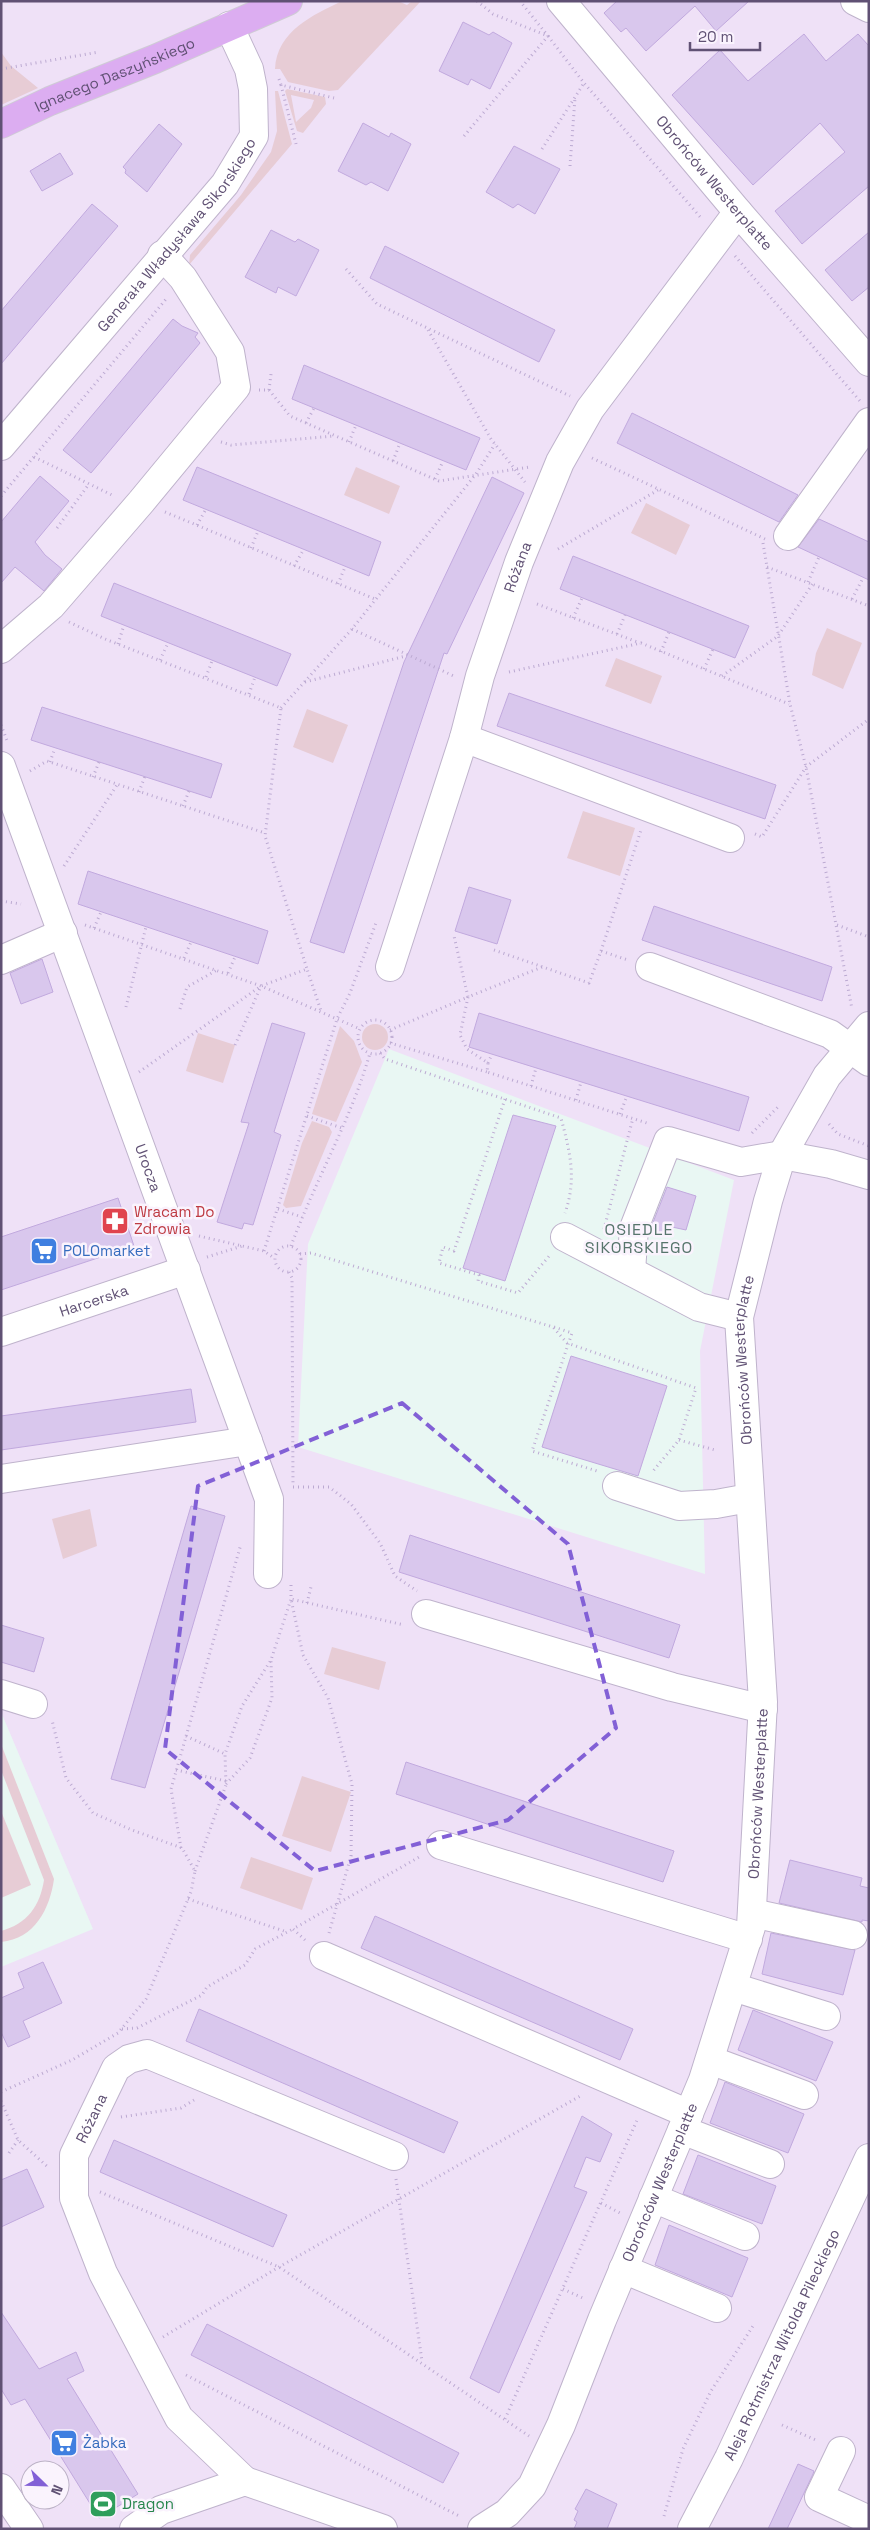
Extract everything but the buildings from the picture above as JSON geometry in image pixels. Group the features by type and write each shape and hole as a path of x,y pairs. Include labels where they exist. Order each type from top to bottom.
{"main road":[{"path":"229,26 288,1"},
{"name":"Ignacego Daszyńskiego","path":"1,124 50,101 229,26"}],"street":[{"name":"Obrońców Westerplatte","path":"561,1 738,212 869,362"},
{"path":"855,1 869,8"},
{"name":"Generała Władysława Sikorskiego","path":"1,446 162,255 225,184 254,136 253,89 249,69 229,26"},
{"name":"Różana","path":"390,967 464,738 480,676 519,562 560,462 577,428 738,212"},
{"path":"1,649 51,606 139,505 236,387 230,352 183,278 162,255"},
{"path":"788,536 866,412"},
{"path":"464,738 649,806 741,836"},
{"name":"Urocza","path":"12,771 72,928 193,1265 248,1441 269,1499 268,1574"},
{"path":"1,960 72,928"},
{"path":"650,967 830,1034 858,1055"},
{"name":"Obrońców Westerplatte","path":"474,2522 507,2513 532,2486 561,2425 710,2060 750,1926 763,1709 739,1317 768,1201 782,1155 811,1101 858,1055 861,1019"},
{"path":"631,1271 634,1228 668,1141 741,1162 782,1155 831,1164 869,1176"},
{"path":"566,1237 699,1307 739,1317"},
{"name":"Harcerska","path":"1,1332 193,1265"},
{"path":"1,1479 248,1441"},
{"path":"616,1486 679,1506 716,1504 749,1498"},
{"path":"421,1607 672,1687 763,1709"},
{"path":"1,1694 33,1704"},
{"path":"441,1845 750,1926 853,1935"},
{"path":"324,1956 646,2096 685,2122 770,2164"},
{"path":"733,1987 826,2016"},
{"name":"Różana","path":"245,2481 179,2418 103,2273 74,2198 74,2155 116,2068 129,2060 147,2054 394,2156"},
{"path":"710,2060 804,2094"},
{"name":"Aleja Rotmistrza Witolda Pileckiego","path":"692,2529 746,2422 869,2158"},
{"path":"653,2198 745,2236"},
{"path":"624,2269 717,2308"},
{"path":"841,2451 820,2497 869,2520"},
{"path":"134,2529 161,2510 245,2481 383,2529"},
{"path":"1,2488 29,2529"}],"path":[{"path":"476,1 493,14 548,36"},
{"path":"520,1 584,84 719,238 866,412"},
{"path":"464,136 548,36"},
{"path":"1,69 101,52"},
{"path":"278,79 296,144"},
{"path":"542,149 584,84"},
{"path":"281,85 334,98"},
{"path":"570,166 575,98"},
{"path":"346,268 377,304 569,396"},
{"path":"1,496 183,278"},
{"path":"428,329 495,444 528,487"},
{"path":"269,390 271,374"},
{"path":"236,387 269,390 290,416 439,481 538,465"},
{"path":"306,423 314,408"},
{"path":"350,442 356,425"},
{"path":"216,441 231,445 334,436"},
{"path":"393,461 400,444"},
{"path":"321,1012 265,833 281,708 352,629 476,474 495,444"},
{"path":"584,454 762,538 790,704 806,767 836,924 861,1019"},
{"path":"34,457 89,484 139,505 197,525 375,599"},
{"path":"435,479 443,461"},
{"path":"57,528 89,484"},
{"path":"558,548 659,490"},
{"path":"197,525 206,509"},
{"path":"251,548 258,531"},
{"path":"294,566 304,550"},
{"path":"808,582 819,557"},
{"path":"338,584 345,566"},
{"path":"767,567 869,606"},
{"path":"852,599 863,578"},
{"path":"721,676 778,636 813,584"},
{"path":"574,618 582,598"},
{"path":"537,604 617,634 790,704"},
{"path":"617,634 625,615"},
{"path":"118,644 124,625"},
{"path":"78,626 118,644 281,708"},
{"path":"352,629 407,656 463,680"},
{"path":"661,652 669,632"},
{"path":"160,660 168,643"},
{"path":"509,672 641,644"},
{"path":"704,669 713,649"},
{"path":"305,682 407,656"},
{"path":"206,677 212,660"},
{"path":"249,694 255,677"},
{"path":"741,836 762,837 806,767 869,719"},
{"path":"50,762 55,748"},
{"path":"12,771 48,761 265,833"},
{"path":"93,777 99,762"},
{"path":"139,792 145,776"},
{"path":"62,870 117,785"},
{"path":"183,806 189,791"},
{"path":"494,950 589,983 649,806"},
{"path":"1,901 21,904"},
{"path":"94,928 101,912"},
{"path":"836,924 869,937"},
{"path":"126,1006 146,927"},
{"path":"72,928 94,928 184,958 261,986 360,1029"},
{"path":"454,936 468,998 460,1035 468,1049 488,1063"},
{"path":"184,958 191,942"},
{"path":"601,951 650,967"},
{"path":"228,974 235,957"},
{"path":"390,1030 542,966"},
{"path":"132,1077 261,986 307,969"},
{"path":"180,1009 187,987 217,970"},
{"path":"235,1045 261,986"},
{"path":"264,1251 337,1019"},
{"path":"376,1020 383,1022 390,1030 388,1048 380,1053 370,1053 361,1047 358,1040 360,1029 368,1021 376,1020"},
{"path":"390,1043 658,1126"},
{"path":"291,1246 342,1128 370,1053"},
{"path":"380,1053 385,1059 505,1099 561,1118 571,1156 571,1195 561,1226 566,1237 518,1293 478,1281 479,1275 439,1264 443,1247 454,1251 505,1099"},
{"path":"487,1072 492,1054"},
{"path":"531,1086 536,1068"},
{"path":"576,1100 581,1082"},
{"path":"620,1114 627,1096"},
{"path":"748,1138 780,1105"},
{"path":"307,1116 342,1128"},
{"path":"598,1254 633,1118"},
{"path":"824,1118 838,1134 869,1146"},
{"path":"278,1209 302,1217"},
{"path":"191,1234 264,1251 274,1258 280,1270 288,1273 295,1271 300,1265 300,1254"},
{"path":"193,1265 242,1246"},
{"path":"274,1258 277,1251 283,1246 291,1246 300,1254 311,1253 572,1332 532,1451 616,1477 616,1486"},
{"path":"553,1327 568,1343 696,1388 679,1440 716,1450"},
{"path":"293,1487 329,1487 351,1504 380,1543 395,1576 417,1591 421,1607 410,1626 291,1599 302,1655 328,1698 352,1784 351,1856 336,1904 324,1956 293,1929"},
{"path":"195,1871 181,1848 171,1789 242,1541"},
{"path":"307,1603 310,1587"},
{"path":"176,1770 226,1783 250,1758 272,1698 270,1660"},
{"path":"33,1704 50,1712 66,1778 93,1812 132,1830 181,1848"},
{"path":"186,1736 225,1754"},
{"path":"1,2092 72,2060 118,2033 146,1999 188,1899 195,1871 211,1826"},
{"path":"122,2029 137,2028 202,1995 207,1987 245,1965 255,1949 441,1845"},
{"path":"188,1899 288,1932"},
{"path":"166,2346 163,2338 170,2331 594,2088 614,2082"},
{"path":"114,2118 181,2108 219,2083"},
{"path":"505,2419 646,2096"},
{"path":"1,2101 18,2140 52,2170"},
{"path":"8,2153 18,2140"},
{"path":"97,2191 279,2267 532,2438"},
{"path":"397,2202 422,2362"},
{"path":"664,2516 683,2450 711,2391 754,2326"},
{"path":"185,2374 460,2517 474,2522"}],"highlighted area":[{"path":"402,1403 568,1544 616,1728 508,1820 315,1871 165,1749 198,1486"}],"shaded area":[{"path":"1,1 869,1 869,2529 1,2529"},
{"path":"342,1 398,1 407,5 412,1 421,1 338,90 329,91 288,82 280,69 275,69 277,56 282,44 298,26"},
{"path":"1,52 11,66 38,88 1,105"},
{"path":"287,89 325,97 326,104 303,133 297,131 285,91","holes":["291,95 314,100 311,108 296,122"]},
{"path":"275,91 278,91 292,144 189,265 190,255 241,195 271,152 277,131"},
{"path":"356,467 400,486 389,514 344,495"},
{"path":"646,503 690,525 676,555 631,533"},
{"path":"827,628 862,643 843,689 812,675 816,653"},
{"path":"616,658 662,676 651,704 605,686"},
{"path":"307,709 348,725 333,763 293,747"},
{"path":"583,811 635,828 620,876 567,858"},
{"path":"375,1024 384,1028 388,1037 384,1046 375,1050 366,1046 362,1037 366,1028"},
{"path":"340,1026 354,1041 362,1062 336,1122 312,1114"},
{"path":"198,1033 235,1045 223,1083 186,1071"},
{"path":"389,1049 734,1180 700,1351 705,1574 298,1447 308,1244"},
{"path":"312,1121 329,1127 332,1132 301,1206 286,1208 283,1205 302,1143"},
{"path":"90,1509 97,1546 63,1559 52,1519"},
{"path":"332,1647 386,1662 379,1690 324,1674"},
{"path":"1,1712 93,1929 1,1967"},
{"path":"1,1744 54,1879 49,1901 39,1920 23,1935 13,1940 1,1942 1,1931 18,1924 31,1913 39,1898 44,1880 1,1770"},
{"path":"302,1776 351,1792 331,1852 282,1836"},
{"path":"1,1811 31,1885 1,1898"},
{"path":"251,1857 313,1878 302,1910 240,1888"}],"place":[{"name":"Wracam Do Zdrowia","path":"115,1221"},
{"name":"POLOmarket","path":"44,1251"},
{"name":"Żabka","path":"64,2443"},
{"name":"Dragon","path":"103,2504"}],"district":[{"name":"OSIEDLE SIKORSKIEGO","path":"639,1238"}]}
